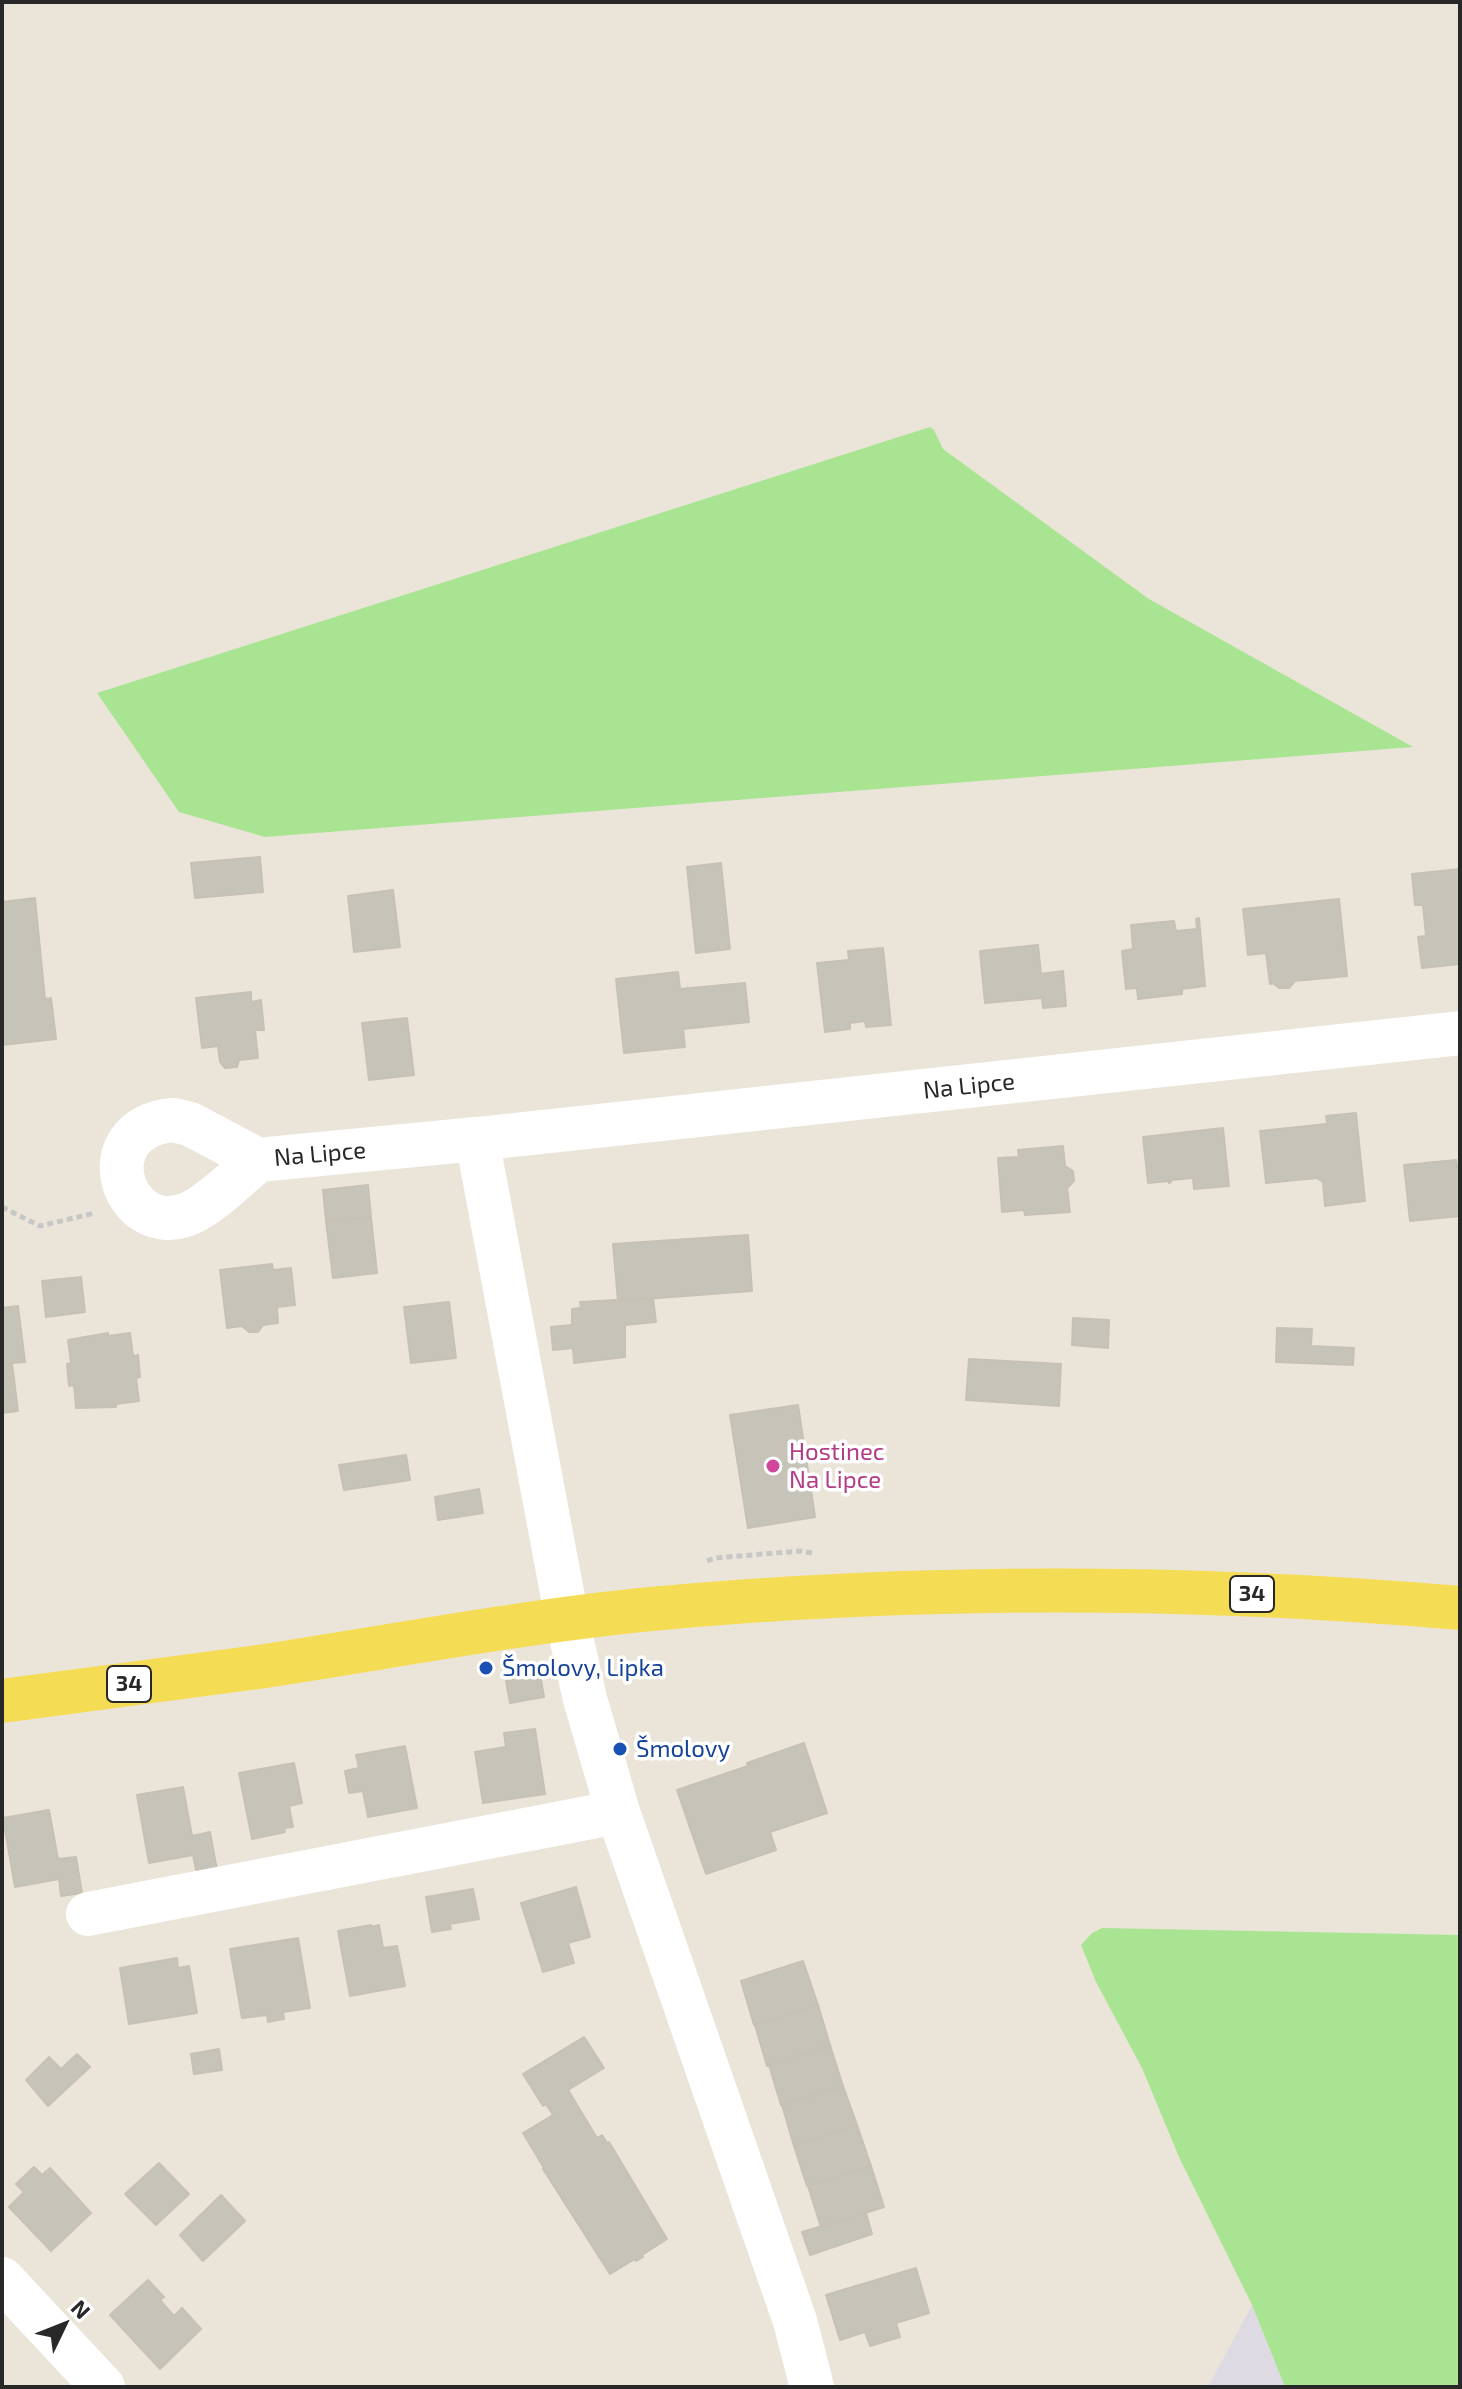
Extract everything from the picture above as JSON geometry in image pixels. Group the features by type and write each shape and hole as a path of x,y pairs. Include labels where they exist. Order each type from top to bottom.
{"main road":[{"name":"34","path":"2,1701 256,1667 567,1619 750,1601 926,1591 1043,1589 1239,1593 1460,1608"}],"street":[{"name":"Na Lipce","path":"258,1160 190,1124 173,1120 156,1121 141,1129 129,1141 122,1157 121,1174 126,1190 136,1204 162,1217 177,1217 191,1213 258,1160 1460,1033"},
{"path":"477,1139 567,1619 585,1699 618,1812 790,2306 812,2387"},
{"path":"88,1914 618,1812"},
{"path":"2,2279 103,2387"}],"path":[{"path":"2,1207 40,1226 136,1204"}],"shaded area":[{"path":"1252,2305 1285,2387 1208,2387"}],"green space":[{"path":"930,427 943,449 1149,599 1413,747 265,837 179,812 97,693"},
{"path":"1102,1928 1460,1935 1460,2387 1285,2387 1252,2305 1179,2157 1142,2068 1096,1982 1081,1945 1092,1933"}],"building":[{"path":"260,857 263,892 195,898 191,863"},
{"path":"721,863 730,949 696,953 687,867"},
{"path":"1460,869 1460,964 1422,968 1418,937 1426,936 1423,905 1415,905 1412,874"},
{"path":"393,890 400,947 354,952 348,896"},
{"path":"35,898 45,999 51,998 56,1039 2,1045 2,902"},
{"path":"1339,899 1347,976 1295,981 1289,988 1270,984 1266,953 1248,955 1243,909"},
{"path":"1199,918 1205,986 1182,989 1182,994 1138,999 1137,988 1126,989 1122,951 1133,949 1131,925 1174,921 1176,931 1197,929 1196,919"},
{"path":"1038,945 1041,974 1063,971 1066,1006 1043,1008 1042,998 985,1003 980,951"},
{"path":"883,948 891,1025 866,1027 865,1021 850,1023 850,1029 825,1032 817,963 849,960 848,951"},
{"path":"678,972 680,989 745,983 749,1022 683,1029 685,1047 624,1053 616,979"},
{"path":"251,992 251,1002 261,1000 264,1030 255,1030 258,1058 239,1060 237,1067 225,1068 220,1062 218,1046 202,1048 196,998"},
{"path":"407,1018 414,1075 369,1080 362,1023"},
{"path":"1356,1113 1365,1201 1325,1206 1323,1182 1317,1178 1266,1183 1260,1131 1327,1124 1326,1116"},
{"path":"1223,1128 1229,1186 1194,1189 1193,1178 1148,1183 1143,1137"},
{"path":"1063,1146 1065,1166 1073,1171 1074,1181 1067,1188 1070,1212 1025,1215 1024,1210 1002,1212 998,1158 1019,1157 1018,1150"},
{"path":"1456,1160 1457,1166 1460,1166 1460,1216 1410,1221 1404,1165"},
{"path":"368,1185 371,1217 326,1221 323,1190"},
{"path":"371,1217 377,1273 333,1278 326,1221"},
{"path":"748,1235 752,1291 618,1301 613,1244"},
{"path":"272,1264 273,1270 291,1268 295,1305 277,1307 278,1323 263,1325 258,1332 249,1332 242,1326 227,1328 220,1270"},
{"path":"81,1277 85,1312 46,1317 42,1281"},
{"path":"653,1298 656,1322 625,1325 625,1357 574,1363 573,1348 553,1350 551,1327 572,1325 572,1309 581,1308 580,1302"},
{"path":"449,1302 456,1358 411,1363 404,1307"},
{"path":"18,1306 25,1362 12,1363 18,1411 2,1413 2,1308"},
{"path":"1073,1318 1109,1320 1108,1348 1072,1345"},
{"path":"1277,1328 1312,1329 1311,1346 1354,1348 1353,1365 1276,1362"},
{"path":"108,1333 108,1336 130,1333 133,1356 138,1355 140,1377 136,1378 139,1401 116,1404 116,1407 76,1408 74,1385 69,1386 67,1364 71,1363 68,1340"},
{"path":"969,1359 1061,1364 1059,1406 966,1400"},
{"name":"Hostinec Na Lipce","path":"798,1405 815,1517 748,1528 730,1415"},
{"path":"406,1455 410,1480 344,1490 339,1465"},
{"path":"479,1489 483,1513 438,1520 435,1497"},
{"path":"540,1674 544,1697 510,1703 506,1681"},
{"path":"535,1729 545,1794 483,1803 475,1752 506,1747 504,1733"},
{"path":"804,1743 827,1813 770,1832 776,1850 706,1874 677,1790"},
{"path":"405,1746 417,1808 368,1817 363,1791 349,1793 345,1771 359,1768 356,1755"},
{"path":"294,1763 302,1803 289,1806 293,1827 284,1828 285,1832 252,1839 239,1773"},
{"path":"183,1787 192,1836 210,1832 217,1870 197,1874 193,1855 149,1863 137,1795"},
{"path":"49,1810 58,1859 76,1857 82,1893 61,1896 59,1879 15,1887 3,1818"},
{"path":"576,1887 590,1937 568,1943 574,1963 543,1972 521,1903"},
{"path":"473,1889 479,1919 450,1924 451,1929 432,1932 426,1897"},
{"path":"379,1925 383,1948 397,1946 405,1986 350,1996 338,1931"},
{"path":"298,1938 310,2008 283,2012 284,2019 268,2022 267,2015 242,2018 230,1949"},
{"path":"177,1958 178,1968 189,1966 197,2013 129,2024 120,1968"},
{"path":"803,1961 818,2005 754,2025 741,1981"},
{"path":"818,2005 830,2045 767,2066 755,2025"},
{"path":"584,2037 604,2068 568,2090 597,2138 602,2135 609,2142 667,2239 643,2257 610,2274 523,2133 553,2115 546,2104 543,2106 523,2074"},
{"path":"830,2045 843,2086 781,2105 769,2065"},
{"path":"219,2049 222,2070 194,2074 191,2054"},
{"path":"77,2054 90,2067 48,2106 26,2080 49,2057 61,2069"},
{"path":"843,2086 857,2125 794,2146 782,2105"},
{"path":"857,2125 871,2166 807,2186 794,2146"},
{"path":"159,2163 189,2194 156,2225 125,2194"},
{"path":"871,2166 884,2207 821,2227 808,2186"},
{"path":"34,2167 42,2175 50,2168 91,2213 51,2251 9,2207 24,2192 16,2184"},
{"path":"221,2195 245,2221 203,2261 180,2235"},
{"path":"866,2213 872,2234 810,2255 802,2232"},
{"path":"916,2268 929,2313 896,2323 900,2337 870,2346 865,2332 840,2340 826,2295"},
{"path":"148,2280 164,2297 160,2300 174,2316 182,2308 201,2329 160,2369 110,2315"}],"place":[{"name":"Hostinec Na Lipce","path":"773,1466"},
{"name":"Šmolovy, Lipka","path":"486,1668"},
{"name":"Šmolovy","path":"620,1749"}]}
